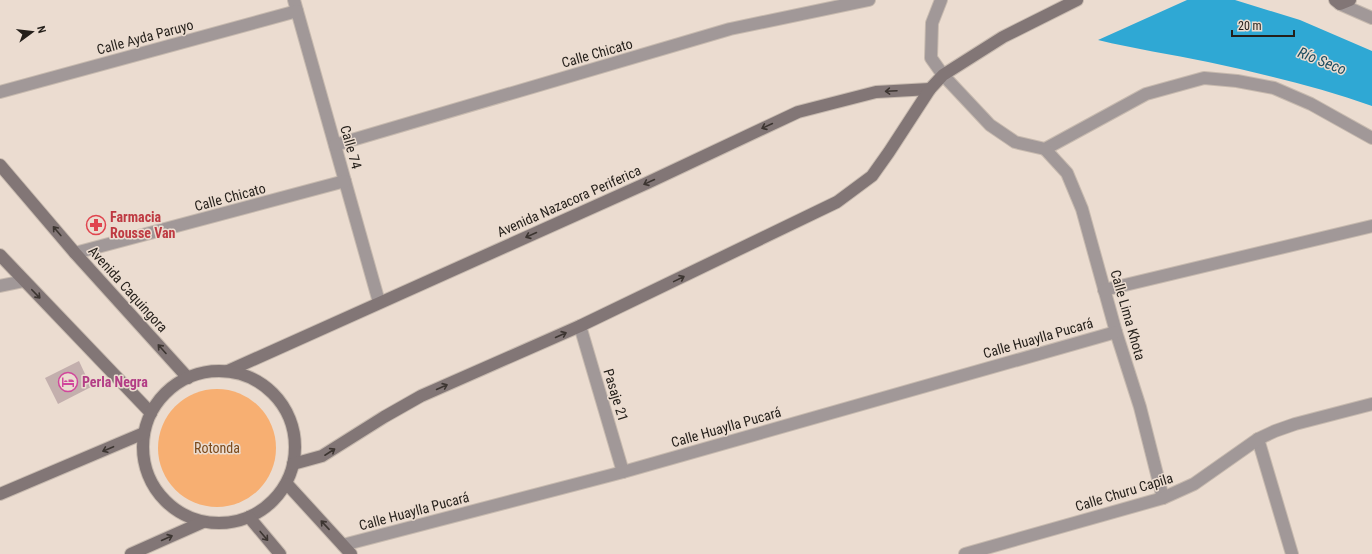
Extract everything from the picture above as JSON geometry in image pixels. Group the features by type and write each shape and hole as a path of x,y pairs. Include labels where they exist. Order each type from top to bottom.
{"street":[{"name":"Calle Chicato","path":"335,145 730,29 869,0"},
{"path":"941,0 932,23 931,58 943,75 990,126 1015,142 1045,150 1146,94 1204,78 1237,81 1274,88 1311,104 1372,138"},
{"path":"293,464 322,456 384,417 421,396 580,326 837,202 872,176 930,89 943,75 1003,37 1077,0"},
{"path":"1342,2 1372,18"},
{"name":"Calle 74","path":"296,5 379,302"},
{"name":"Calle Ayda Paruyo","path":"0,92 296,5"},
{"name":"Avenida Nazacora Periferica","path":"228,371 640,186 798,112 876,92 930,89"},
{"name":"Calle Lima Khota","path":"1045,150 1067,173 1082,209 1116,332 1140,407 1163,498"},
{"name":"Avenida Caquingora","path":"0,165 75,253 188,378"},
{"name":"Calle Chicato","path":"75,253 345,181"},
{"path":"1104,290 1372,226"},
{"path":"0,255 151,413"},
{"path":"0,286 24,281"},
{"name":"Pasaje 21","path":"580,326 623,472"},
{"name":"Calle Huaylla Pucará","path":"347,549 1116,332"},
{"path":"212,371 228,371 252,378 273,393 288,414 294,438 293,464 287,484 271,503 249,517 226,523 203,522 182,513 167,502 155,488 146,471 143,452 144,434 155,405 173,386 196,374 212,371"},
{"name":"Calle Churu Capila","path":"965,554 1163,498 1194,484 1258,439 1275,431 1295,424 1372,404"},
{"path":"0,494 144,434"},
{"path":"1258,439 1292,554"},
{"path":"287,484 347,549"},
{"path":"249,517 280,554"},
{"path":"131,554 203,522"}],"green space":[{"name":"Rotonda","path":"217,389 228,390 239,394 250,399 259,406 266,415 271,426 275,437 275,459 271,470 266,481 259,490 250,497 239,502 228,506 217,507 206,506 195,502 184,497 175,490 168,481 163,470 159,459 158,448 159,437 163,426 168,415 175,406 184,399 195,394 206,390"}],"water":[{"name":"Río Seco","path":"1187,0 1235,0 1300,20 1372,51 1372,106 1270,76 1098,40"}],"building":[{"name":"Perla Negra","path":"79,361 91,387 58,404 45,378"}],"place":[{"name":"Farmacia Rousse Van","path":"96,225"},
{"name":"Perla Negra","path":"68,382"}]}
